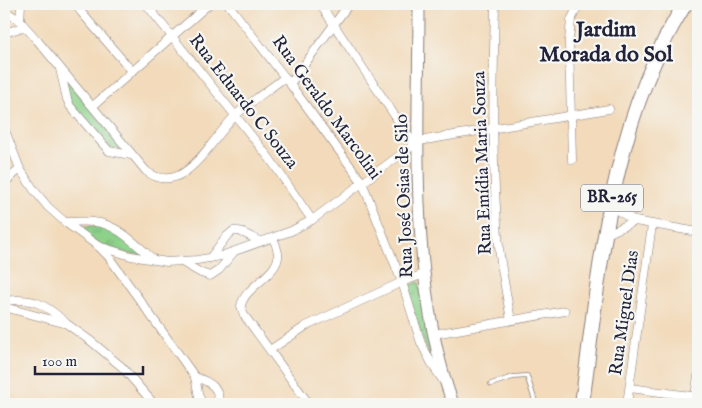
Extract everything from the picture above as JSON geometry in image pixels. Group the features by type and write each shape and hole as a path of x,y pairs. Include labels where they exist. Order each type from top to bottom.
{"highway":[{"name":"BR-265","path":"582,404 610,206 641,94 656,56 685,4"}],"street":[{"path":"22,4 22,24"},
{"path":"80,4 79,9 81,12 132,71"},
{"name":"Rua Eduardo C Souza","path":"146,4 270,159 314,219"},
{"path":"93,106 209,4"},
{"name":"Rua Geraldo Marcolini","path":"228,4 362,182 402,282 423,348 432,366 446,386 453,404"},
{"path":"320,4 416,142"},
{"path":"4,10 22,24 93,106 131,155 146,171 160,179 182,175 197,161 236,116 287,81 335,24 349,4"},
{"name":"Rua José Osias de Silo","path":"419,4 416,142 424,274 434,334 446,386"},
{"name":"Rua Emídia Maria Souza","path":"495,4 494,128 496,194 500,257 511,320"},
{"path":"572,160 570,28 571,20 579,4"},
{"path":"4,32 22,24"},
{"path":"60,68 70,106 109,151 131,155"},
{"path":"98,246 131,256 182,262 233,253 260,241 273,238 314,219 416,142 609,109"},
{"path":"4,128 20,169 34,190 48,207 65,222 98,246 118,270 195,377 199,397 203,404"},
{"path":"4,183 20,169"},
{"path":"610,206 635,221 698,232"},
{"path":"605,235 635,221"},
{"path":"65,222 89,222 106,225 123,235 155,260"},
{"name":"Rua Miguel Dias","path":"627,404 652,225"},
{"path":"210,258 233,231 239,231 260,241"},
{"path":"273,238 278,253 277,263 247,294 241,306 244,315 309,404"},
{"path":"182,262 210,276 219,270 233,253"},
{"path":"270,350 306,326 402,282 424,274"},
{"path":"4,301 27,299 38,302 51,310 122,367 154,404"},
{"path":"4,307 67,324"},
{"path":"434,334 565,311"},
{"path":"630,388 696,399 698,376"},
{"path":"195,377 210,382 219,398 217,404"}],"lane":[{"path":"491,384 513,377 527,376 536,404"}],"green space":[{"path":"66,79 126,151 109,148 69,102"},
{"path":"97,226 108,229 144,255 129,254 96,243 78,227"},
{"path":"419,282 437,362 433,363 425,346 406,287"}],"district":[{"name":"Jardim Morada do Sol","path":"606,42"}]}
